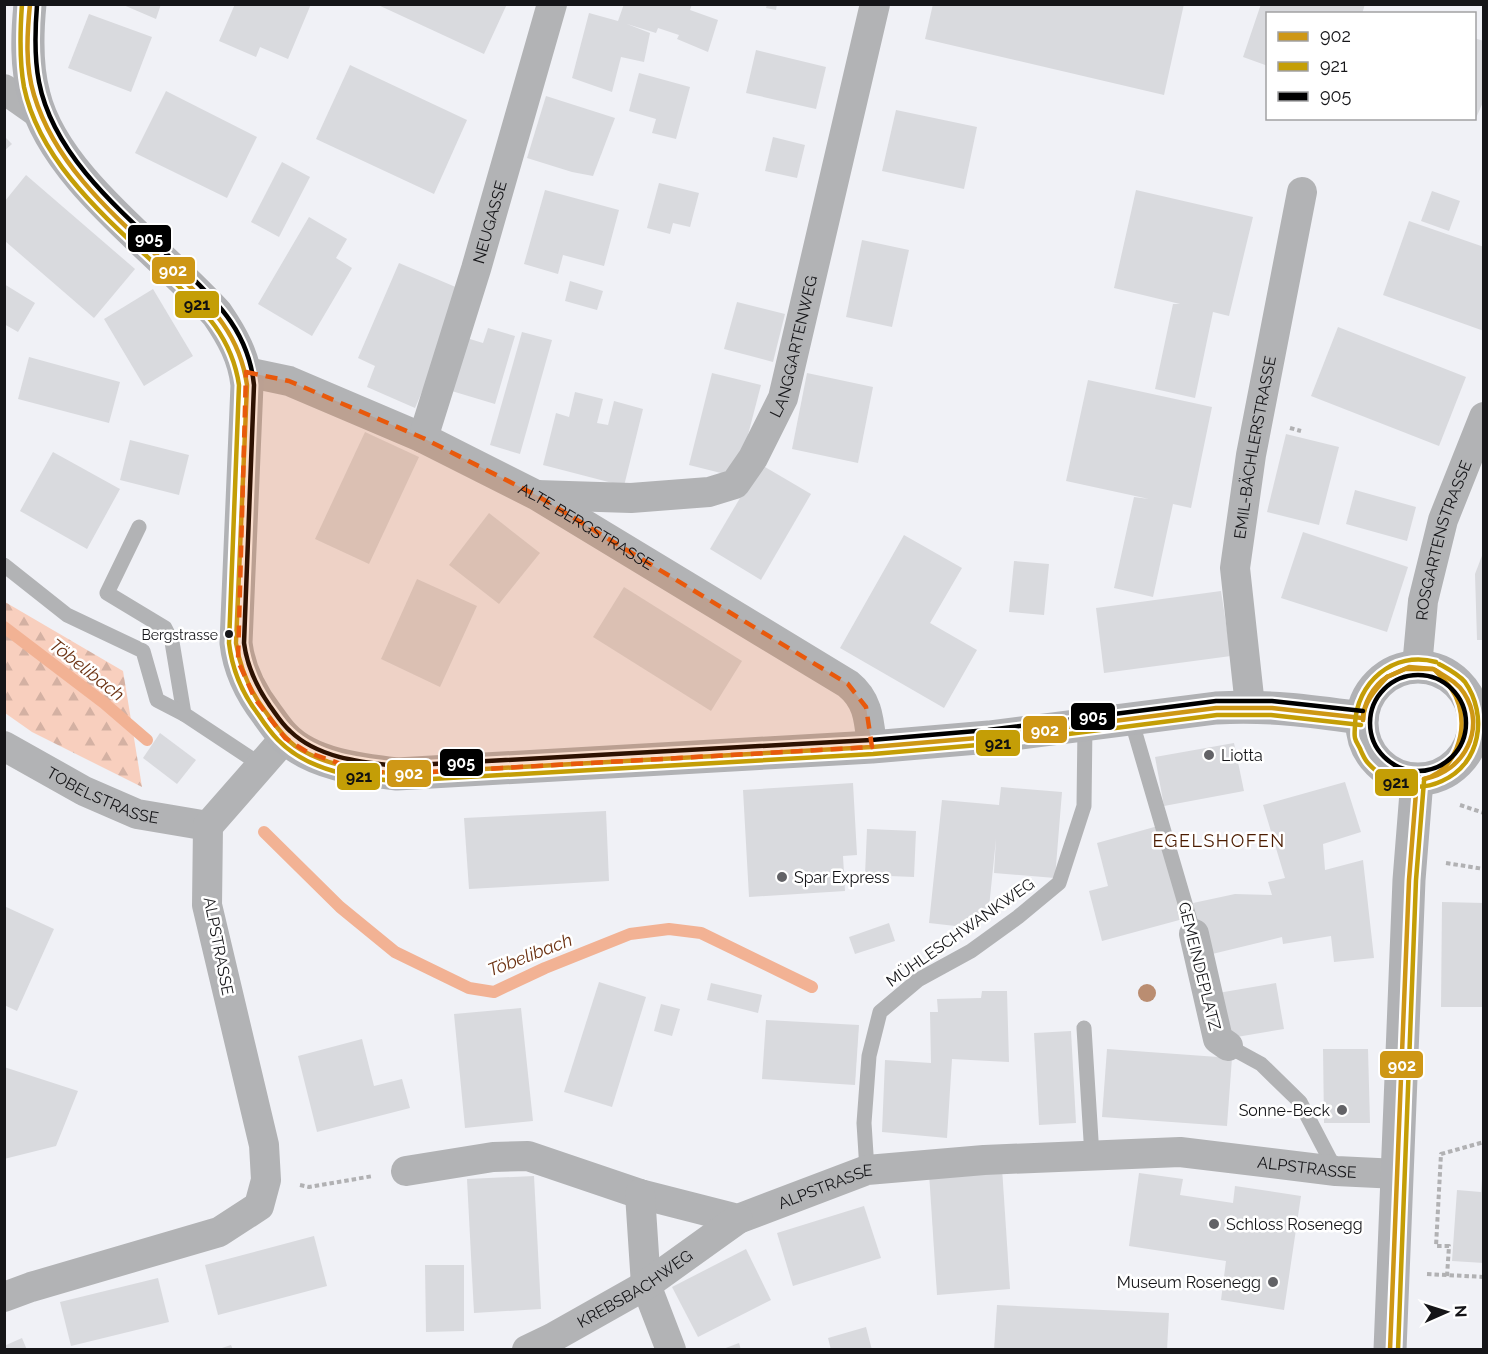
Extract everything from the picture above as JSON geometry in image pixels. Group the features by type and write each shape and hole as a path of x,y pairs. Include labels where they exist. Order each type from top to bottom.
{"main road":[{"path":"30,4 28,67 34,97 51,137 86,185 217,314 231,333 241,354 246,372 247,412 236,643 238,661 255,699 285,738 307,752 355,769 397,774 872,747 989,737 1250,706 1303,709 1362,718"},
{"path":"1417,667 1434,669 1449,676 1461,687 1479,717 1465,754 1452,768 1436,776 1417,780 1399,776 1383,767 1371,754 1363,737 1362,718 1365,702 1386,676 1401,669 1417,667"},
{"path":"1390,1350 1409,880 1417,780"}],"street":[{"name":"NEUGASSE","path":"423,438 476,269 552,4"},
{"name":"LANGGARTENWEG","path":"536,495 631,498 709,492 735,484 753,458 783,398 875,4"},
{"path":"4,89 40,115"},
{"name":"EMIL-BÄCHLERSTRASSE","path":"1250,706 1235,568 1251,455 1302,192"},
{"name":"ALTE BERGSTRASSE","path":"246,372 289,381 423,438 536,495 848,684 858,693 866,708 872,747"},
{"name":"ROSGARTENSTRASSE","path":"1417,667 1423,601 1443,520 1484,417"},
{"path":"208,826 285,738"},
{"name":"TOBELSTRASSE","path":"4,746 84,791 137,814 208,826"},
{"name":"ALPSTRASSE","path":"4,1297 219,1232 259,1206 266,1180 264,1145 207,905 208,826"},
{"name":"GEMEINDEPLATZ","path":"1194,934 1218,1039 1228,1046"},
{"name":"ALPSTRASSE","path":"738,1220 867,1170 984,1160 1180,1152 1336,1172 1398,1174"},
{"path":"406,1171 493,1156 528,1156 640,1194 738,1220"},
{"path":"640,1194 646,1285 671,1350"},
{"name":"KREBSBACHWEG","path":"527,1350 646,1285 738,1220"}],"lane":[{"path":"139,527 107,593 165,628 172,642 184,714"},
{"path":"4,565 67,615 143,651 157,700 184,714 261,765"},
{"name":"GEMEINDEPLATZ","path":"1131,719 1194,934"},
{"name":"MÜHLESCHWANKWEG","path":"867,1170 864,1123 869,1056 880,1012 918,980 971,951 1018,917 1059,883 1084,806 1085,725"},
{"path":"1084,1028 1092,1156"},
{"name":"GEMEINDEPLATZ","path":"1228,1046 1261,1064 1300,1102 1336,1172"}],"path":[{"path":"1460,805 1484,813"},
{"path":"1444,863 1484,870"},
{"path":"1447,1276 1449,1246 1436,1246 1442,1154 1484,1142"},
{"path":"266,1180 309,1187 406,1171"},
{"path":"1417,1274 1484,1278"}],"highlighted area":[{"path":"246,372 289,381 423,438 536,495 848,684 866,707 872,747 397,774 355,769 307,752 285,738 255,699 238,661"}],"green space":[{"path":"5,602 123,671 142,787 32,732 5,713"}],"building":[{"path":"121,4 161,4 156,19"},
{"path":"235,4 311,4 288,59 260,47 256,57 219,41"},
{"path":"376,4 507,4 484,54"},
{"path":"624,4 692,4 690,10 718,20 708,52 677,39 679,35 658,28 656,33 627,24 650,33 644,62 621,57 612,92 572,78 589,13 618,21"},
{"path":"767,4 777,4 776,10 766,8"},
{"path":"933,4 1184,4 1164,95 925,39"},
{"path":"1261,4 1365,4 1363,12 1266,12 1266,65 1243,57"},
{"path":"89,14 152,37 131,92 68,68"},
{"path":"1476,39 1484,41 1484,100 1476,118"},
{"path":"756,50 826,67 816,109 746,93"},
{"path":"350,65 467,120 434,194 316,139"},
{"path":"639,73 690,87 676,139 652,133 656,119 629,111"},
{"path":"166,91 257,137 227,198 135,153"},
{"path":"546,96 615,118 593,176 527,158"},
{"path":"896,110 977,127 964,189 882,171"},
{"path":"4,136 12,144 4,151"},
{"path":"773,137 805,145 797,178 765,171"},
{"path":"282,162 310,177 279,237 251,222"},
{"path":"26,175 135,269 94,318 5,241 5,201"},
{"path":"659,183 699,193 690,227 673,223 670,234 647,228"},
{"path":"545,190 619,210 604,266 563,255 558,274 524,264"},
{"path":"1136,190 1253,217 1229,316 1213,312 1195,398 1155,389 1173,304 1180,304 1114,288"},
{"path":"1432,191 1460,201 1449,231 1421,221"},
{"path":"309,217 347,239 336,258 352,268 312,336 258,304"},
{"path":"1409,221 1484,247 1484,331 1383,295"},
{"path":"862,240 909,250 892,327 846,317"},
{"path":"399,263 465,291 415,408 367,387 375,366 358,358"},
{"path":"570,281 603,291 597,310 565,301"},
{"path":"4,284 35,303 18,332 4,324"},
{"path":"153,289 193,356 144,386 104,319"},
{"path":"737,302 785,314 773,362 724,349"},
{"path":"1338,327 1466,377 1439,446 1311,396"},
{"path":"488,328 515,336 495,404 445,389 460,336 483,343"},
{"path":"522,332 552,340 520,454 490,445"},
{"path":"29,357 120,382 109,423 18,399"},
{"path":"712,373 761,385 737,477 689,465"},
{"path":"807,373 873,387 858,463 792,449"},
{"path":"1088,380 1212,407 1191,508 1173,504 1153,597 1114,588 1134,497 1149,499 1066,481"},
{"path":"575,392 603,399 597,423 608,425 614,401 643,409 624,486 543,465 556,413 569,417"},
{"path":"365,432 419,457 369,564 315,539"},
{"path":"1286,434 1339,447 1319,525 1267,512"},
{"path":"130,440 189,455 179,495 120,480"},
{"path":"53,452 120,489 87,549 20,511"},
{"path":"760,464 811,494 761,580 710,549"},
{"path":"1355,490 1416,507 1407,541 1346,524"},
{"path":"489,513 540,553 499,604 449,565"},
{"path":"1303,532 1408,567 1387,632 1281,598"},
{"path":"904,535 962,568 930,623 977,650 944,708 840,648"},
{"path":"1483,553 1484,640 1477,640 1475,574"},
{"path":"1014,561 1049,564 1044,615 1009,612"},
{"path":"417,579 477,606 440,687 381,659"},
{"path":"624,587 742,661 711,711 593,637"},
{"path":"1221,591 1231,656 1104,673 1096,608"},
{"path":"160,733 196,760 177,784 143,758"},
{"path":"1234,743 1244,791 1164,806 1155,757"},
{"path":"1345,782 1361,832 1323,844 1325,870 1363,860 1374,958 1334,962 1331,936 1283,944 1282,937 1204,956 1193,903 1235,894 1272,895 1268,882 1285,878 1263,805"},
{"path":"853,783 857,855 843,856 845,891 749,897 743,790"},
{"path":"1001,787 1062,792 1055,878 994,873 996,839 988,917 973,928 929,923 942,800 999,805"},
{"path":"606,811 609,881 469,889 464,818"},
{"path":"1158,826 1183,919 1102,941 1089,891 1108,886 1097,843"},
{"path":"867,829 916,831 914,877 865,875"},
{"path":"1442,902 1484,903 1484,1007 1441,1007"},
{"path":"4,906 54,929 17,1011 4,1005"},
{"path":"889,923 895,941 855,954 849,937"},
{"path":"599,982 646,997 612,1107 564,1092"},
{"path":"711,983 762,995 758,1013 707,1000"},
{"path":"1276,983 1284,1029 1225,1039 1218,993"},
{"path":"982,991 1007,991 1009,1062 952,1059 947,1138 882,1132 885,1060 931,1063 930,1012 938,1012 937,999 981,998"},
{"path":"661,1004 680,1009 672,1036 654,1031"},
{"path":"521,1008 533,1121 465,1128 454,1014"},
{"path":"766,1020 859,1025 855,1085 762,1079"},
{"path":"1071,1031 1076,1123 1039,1125 1034,1033"},
{"path":"362,1039 374,1086 402,1079 410,1108 317,1132 298,1056"},
{"path":"1107,1049 1232,1058 1227,1126 1102,1117"},
{"path":"1323,1049 1368,1049 1370,1123 1324,1123"},
{"path":"4,1067 78,1091 56,1146 4,1159"},
{"path":"1002,1168 1010,1289 937,1295 929,1173"},
{"name":"Schloss Rosenegg","path":"1139,1173 1183,1179 1180,1195 1233,1203 1235,1186 1301,1196 1284,1310 1221,1300 1226,1261 1129,1246"},
{"path":"534,1176 541,1309 474,1313 467,1179"},
{"path":"1482,1179 1484,1179 1484,1263 1452,1261 1457,1190 1481,1192"},
{"path":"864,1206 881,1258 793,1286 777,1233"},
{"path":"314,1236 327,1286 218,1315 205,1265"},
{"path":"746,1249 771,1300 698,1337 672,1287"},
{"path":"425,1265 464,1265 464,1331 426,1332"},
{"path":"158,1278 169,1322 71,1346 60,1302"},
{"path":"997,1305 1169,1313 1167,1350 994,1350"},
{"path":"866,1327 872,1350 831,1350 828,1338"},
{"path":"22,1338 27,1350 4,1350 4,1346"},
{"path":"739,1343 741,1350 723,1350 723,1349"},
{"path":"231,1345 233,1350 219,1350 219,1349"}],"waterway":[{"name":"Töbelibach","path":"4,627 104,703 147,740"},
{"name":"Töbelibach","path":"264,832 340,907 395,952 469,988 494,992 545,968 630,934 669,929 701,933 812,987"}],"transit line":[{"name":"921","path":"22,4 20,46 24,87 33,116 46,144 83,193 206,314 230,353 239,385 230,653 239,680 252,706 278,740 303,759 349,775 397,781 873,754 990,744 1217,715 1271,715 1361,725"},
{"name":"902","path":"30,4 28,50 31,84 45,122 58,148 94,194 213,311 231,337 238,352 247,385 236,643 246,678 259,703 286,738 306,753 331,763 397,774 872,747 989,737 1216,708 1272,708 1362,718"},
{"name":"905","path":"37,5 35,44 39,82 47,110 60,137 97,186 221,308 246,351 254,385 245,651 253,676 270,706 287,728 313,747 340,757 397,766 871,740 988,730 1216,701 1272,701 1363,711"},
{"name":"921","path":"1436,662 1405,661 1380,673 1370,683 1357,710 1355,736 1365,759 1380,774 1402,785 1415,787 1429,785 1442,781 1455,773 1465,763 1477,738 1477,709 1472,695 1462,679 1439,664"},
{"name":"902","path":"1387,677 1409,667 1433,669"},
{"name":"902","path":"1387,677 1405,669 1433,669"},
{"name":"902","path":"1424,779 1444,768 1456,750 1460,739 1459,705 1449,686 1435,670"},
{"name":"902","path":"1424,779 1450,768 1468,746 1472,734 1471,706 1464,693 1455,683 1435,670"},
{"name":"905","path":"1418,675 1436,678 1452,689 1463,705 1466,723 1463,741 1452,757 1436,768 1418,771 1400,768 1384,757 1373,741 1370,723 1373,705 1384,689 1400,678 1418,675"},
{"name":"902","path":"1363,720 1370,696 1377,685 1387,677"},
{"name":"902","path":"1363,720 1367,702 1387,677"},
{"name":"902","path":"1390,1350 1409,880 1417,780"},
{"name":"921","path":"1398,1350 1416,880 1424,781"}],"place":[{"name":"Bergstrasse","path":"229,634"},
{"name":"Liotta","path":"1209,755"},
{"name":"Spar Express","path":"782,877"},
{"name":"Sonne-Beck","path":"1342,1110"},
{"name":"Schloss Rosenegg","path":"1214,1224"},
{"name":"Museum Rosenegg","path":"1273,1282"}],"district":[{"name":"EGELSHOFEN","path":"1219,841"}]}
